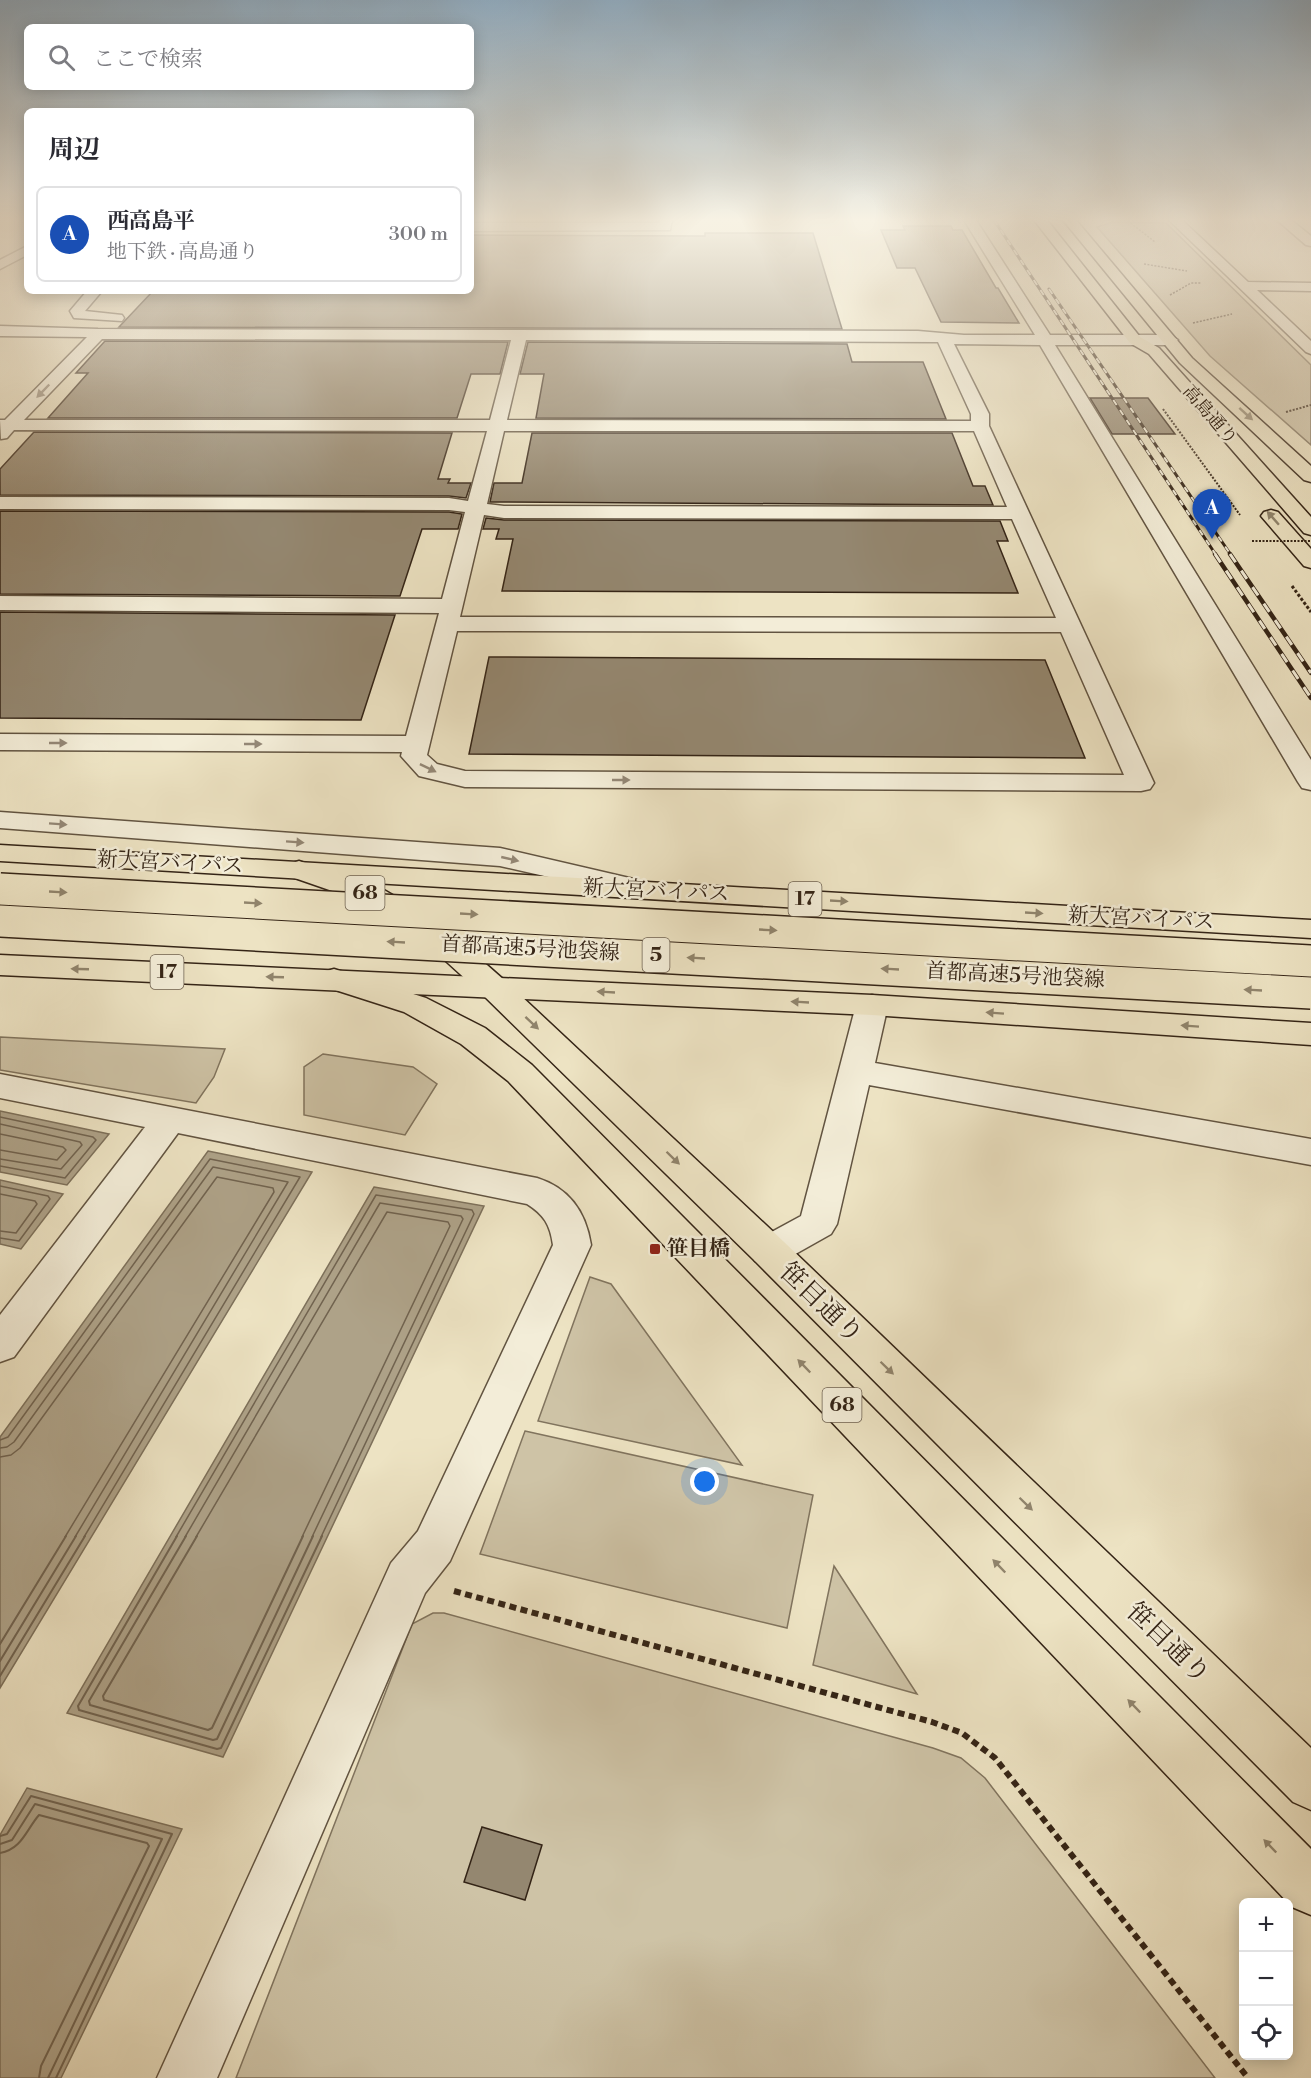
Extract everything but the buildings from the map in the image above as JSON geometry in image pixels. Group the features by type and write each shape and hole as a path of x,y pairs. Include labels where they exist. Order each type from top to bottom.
{"main road":[{"name":"高島通り","path":"1117,317 1135,340 1154,351 1311,529"},
{"name":"高島通り","path":"1151,317 1187,361 1221,413 1311,507"},
{"path":"1135,340 1136,351 1209,440"},
{"path":"1187,361 1311,476"},
{"path":"1260,503 1311,562"},
{"name":"新大宮バイパス","path":"0,853 1311,929"},
{"name":"笹目通り","path":"299,870 374,896 418,922 493,987 769,1251 1311,1784"},
{"name":"首都高速5号池袋線","path":"0,889 1311,961"},
{"name":"首都高速5号池袋線","path":"0,921 1311,993"},
{"name":"17","path":"0,965 872,1005 1311,1034"},
{"name":"68","path":"334,979 415,1005 472,1036 520,1073 1311,1888"}],"street":[{"path":"94,317 138,318"},
{"path":"1031,317 1311,782"},
{"path":"1278,317 1311,349"},
{"path":"0,331 98,334 906,336 1046,340 1170,340"},
{"path":"4,428 98,334"},
{"path":"520,334 414,756 422,766 465,779 1141,783 1018,513 980,426 980,414 945,338"},
{"path":"4,428 497,425 980,426"},
{"path":"0,503 449,504 504,512 1018,513"},
{"path":"0,603 449,615 1070,625"},
{"path":"0,742 417,744"},
{"path":"0,820 500,857 644,890"},
{"path":"769,1251 818,1224 872,1005"},
{"path":"856,1071 1311,1152"},
{"path":"0,1086 537,1192 560,1209 570,1224 572,1245 434,1546 408,1578 187,2078"},
{"path":"0,1345 169,1120"}],"path":[{"path":"1190,323 1217,317"},
{"path":"1282,413 1311,405"},
{"path":"1161,407 1242,517"},
{"path":"1254,534 1260,543"},
{"path":"1252,542 1311,541"},
{"path":"1292,586 1311,612"},
{"path":"408,1578 932,1722 962,1733 994,1758 1248,2078"}],"shaded area":[{"path":"1176,317 1262,317 1311,365 1311,445 1210,356"},
{"path":"0,1037 225,1049 214,1077 196,1103 0,1070"},
{"path":"323,1054 413,1067 437,1084 405,1135 304,1115 304,1067"},
{"path":"590,1277 611,1284 742,1465 538,1421"},
{"path":"525,1431 813,1495 787,1628 480,1554"},
{"path":"834,1566 917,1694 813,1665"},
{"path":"433,1613 444,1613 933,1748 961,1758 985,1778 1215,2078 236,2078 412,1624"}],"water":[{"path":"0,1111 109,1134 67,1185 0,1172"},
{"path":"208,1151 312,1172 0,1688 0,1437"},
{"path":"0,1180 63,1194 21,1249 0,1244"},
{"path":"374,1187 484,1206 223,1757 67,1713"},
{"path":"27,1788 182,1829 61,2078 0,2078 0,1835"}],"railway":[{"path":"1058,317 1216,555"},
{"path":"1068,317 1231,555"},
{"path":"1215,554 1311,698"},
{"path":"1230,554 1311,673"}],"place":[{"name":"西高島平","path":"1212,539"},
{"name":"笹目橋","path":"655,1249"}]}
